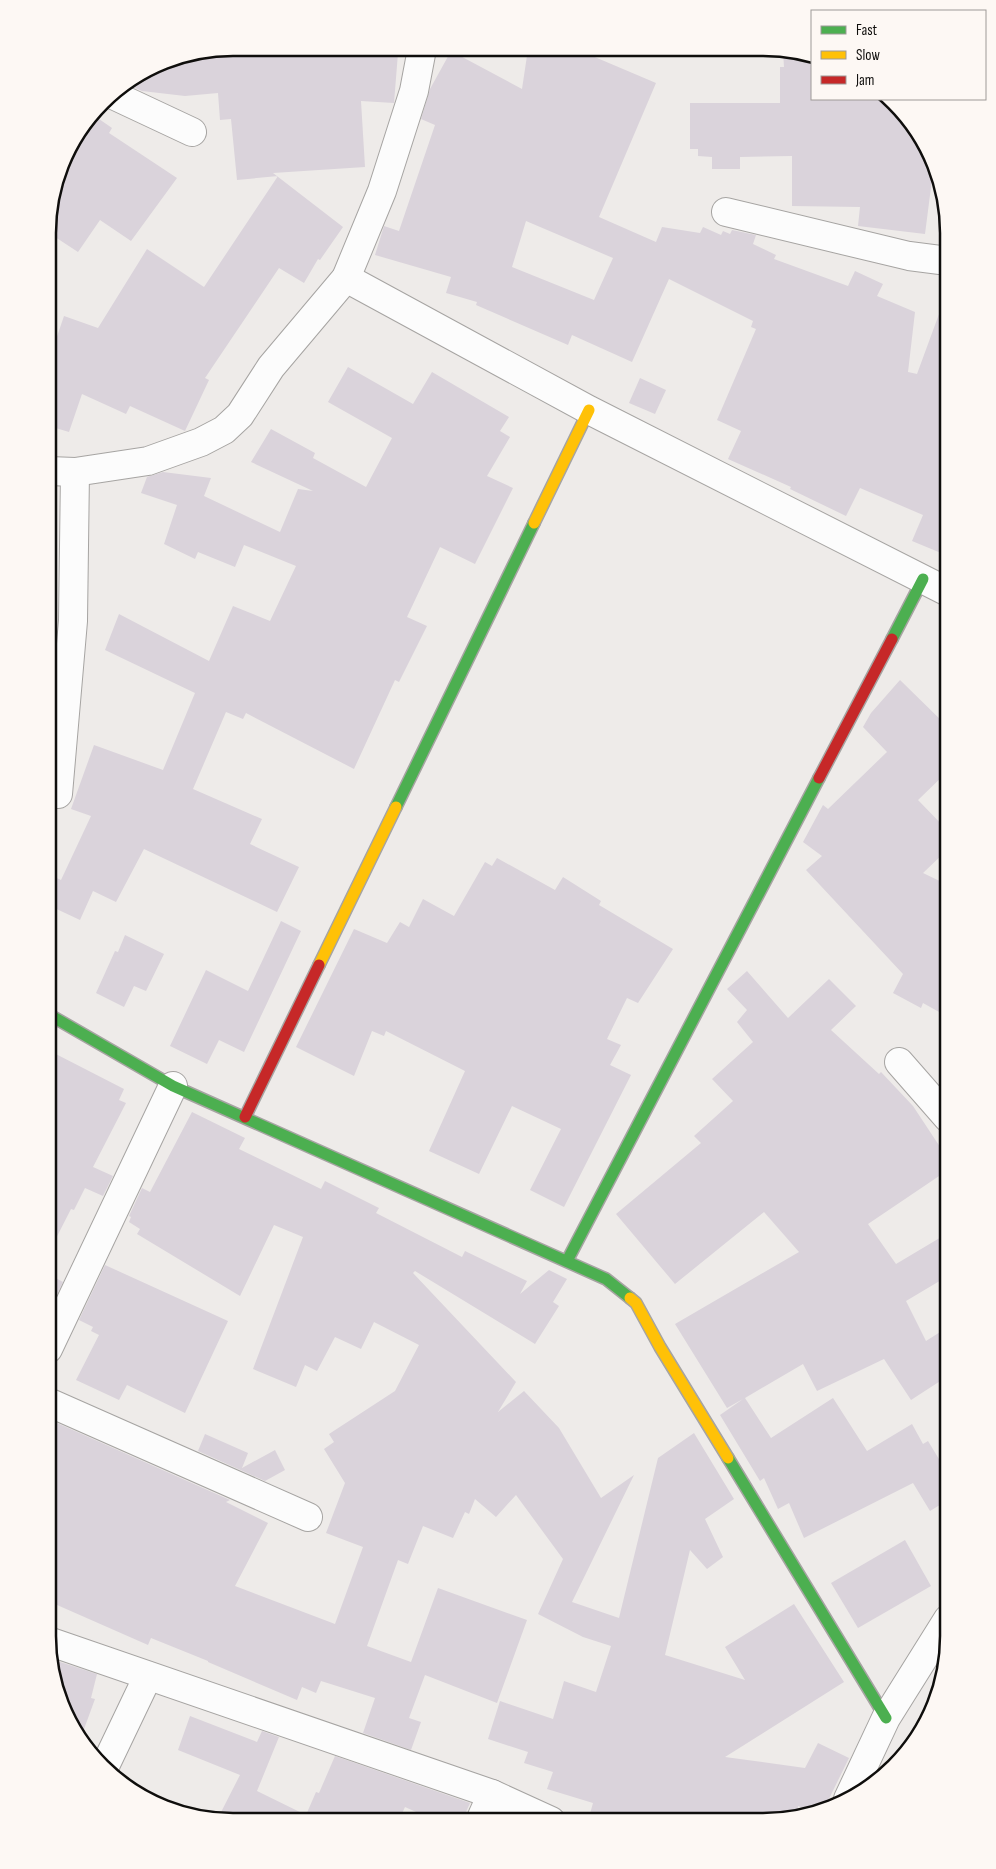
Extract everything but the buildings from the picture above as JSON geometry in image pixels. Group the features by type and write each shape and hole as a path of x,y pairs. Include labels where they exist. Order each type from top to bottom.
{"street":[{"path":"58,794 73,621 62,471 148,460 201,442 224,430 240,415 271,367 346,278 382,191 414,91 421,57"},
{"path":"119,98 192,132"},
{"path":"726,212 909,256 940,260"},
{"path":"346,278 589,410 940,588"},
{"path":"245,1117 589,410"},
{"path":"567,1261 923,579"},
{"path":"56,1019 173,1086 606,1279 636,1303 660,1347 886,1718"},
{"path":"899,1062 940,1109"},
{"path":"56,1332 173,1086"},
{"path":"56,1406 308,1517"},
{"path":"853,1788 886,1718 940,1632"},
{"path":"57,1644 492,1794 534,1813"},
{"path":"108,1761 148,1676"},
{"path":"484,1813 492,1794"}],"traffic: fast":[{"path":"396,807 534,523"},
{"path":"892,639 923,579"},
{"path":"567,1261 819,778"},
{"path":"56,1019 173,1086 606,1279 630,1298"},
{"path":"728,1458 886,1718"}],"traffic: slow":[{"path":"534,523 589,410"},
{"path":"319,965 396,807"},
{"path":"630,1298 636,1303 660,1347 728,1458"}],"traffic: jam":[{"path":"819,778 892,639"},
{"path":"245,1117 319,965"}]}
